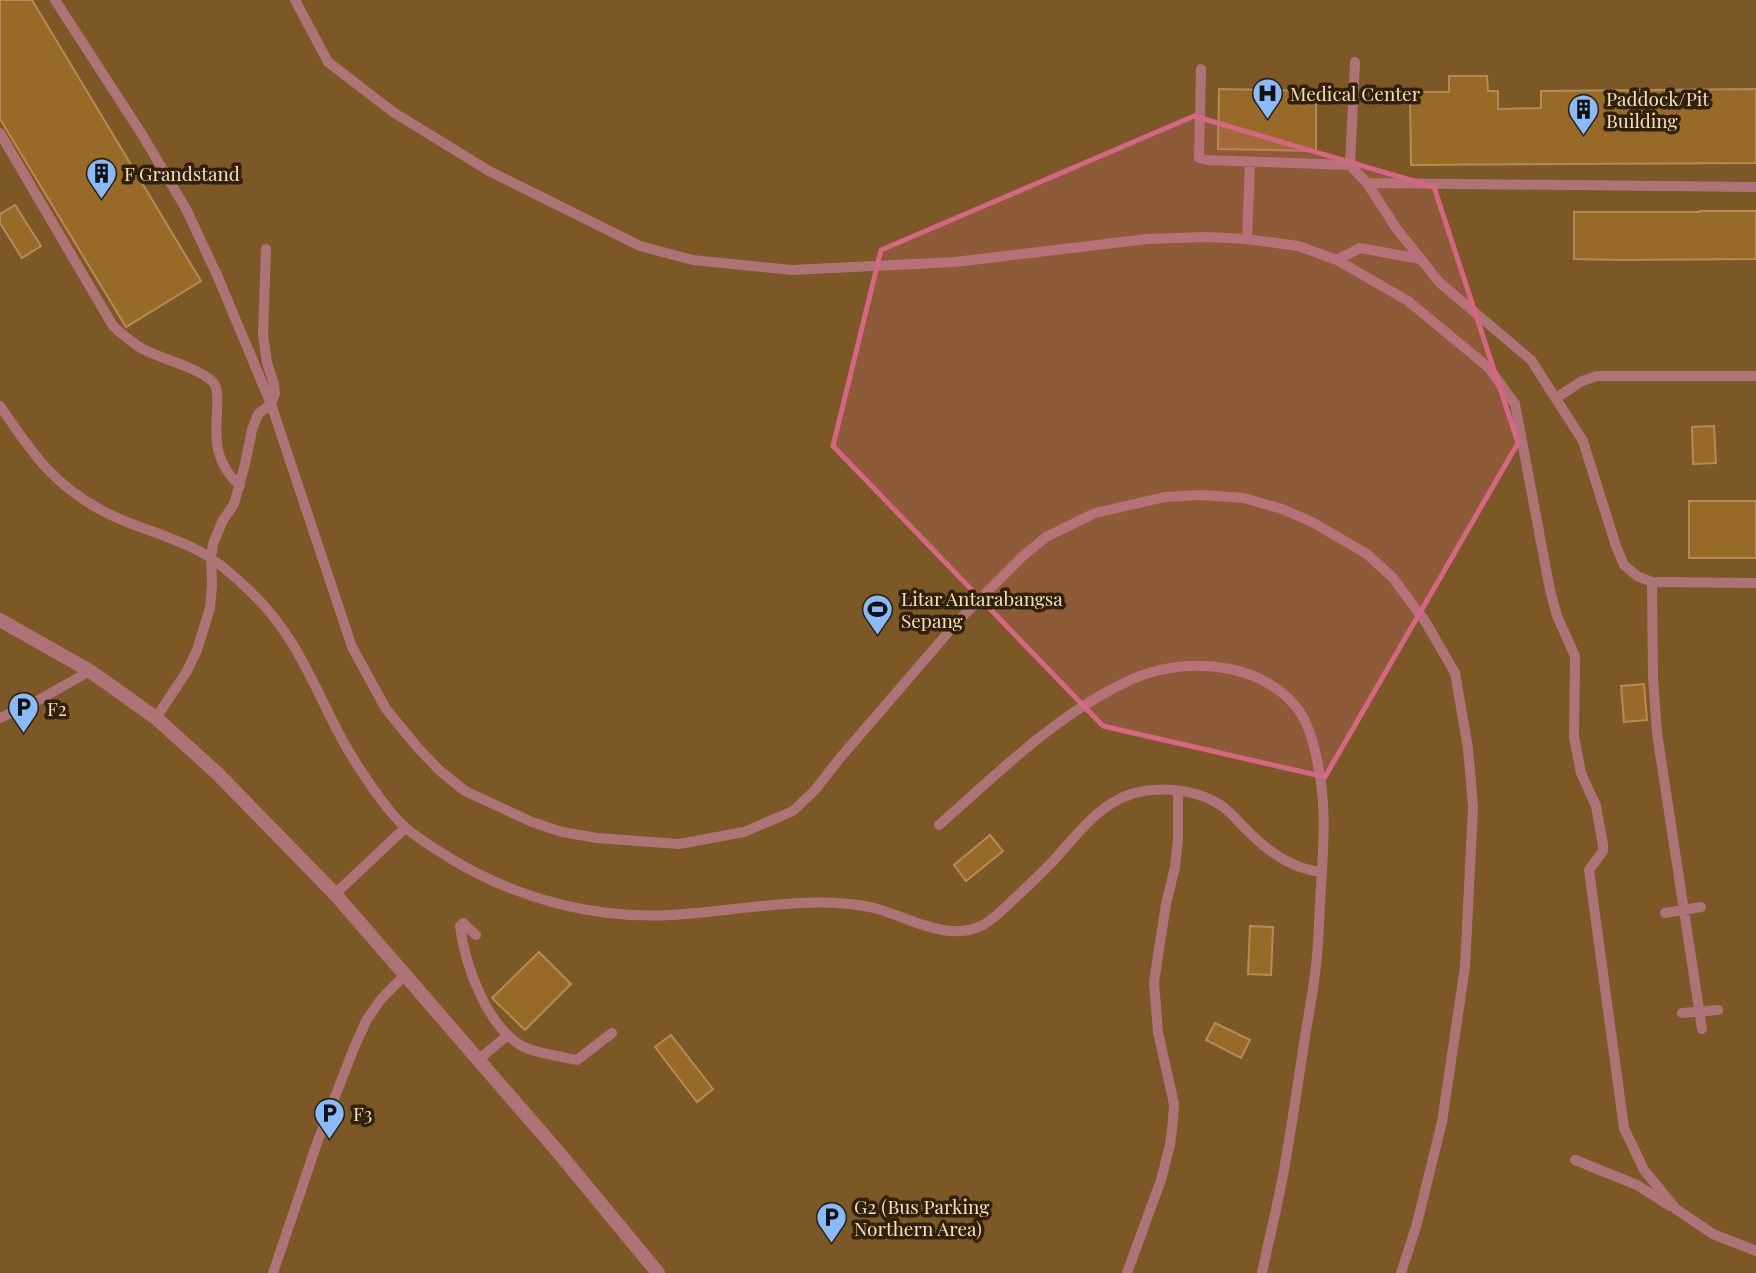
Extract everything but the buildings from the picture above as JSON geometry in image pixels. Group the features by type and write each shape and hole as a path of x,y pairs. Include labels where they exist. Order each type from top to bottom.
{"street":[{"path":"0,620 90,671 156,718 218,774 335,894 559,1153 658,1273"}],"lane":[{"path":"55,0 144,136 186,209 217,275 271,404 352,647 386,709 439,770 465,791 532,822 562,832 597,838 679,844 744,832 793,811 815,790 958,621 1023,556 1045,537 1095,513 1165,497 1202,495 1244,498 1282,509 1312,522 1367,554 1393,578 1425,621 1455,673 1468,748 1473,807 1465,967 1442,1122 1416,1227 1401,1273"},
{"path":"295,0 328,62 393,112 501,178 640,246 693,260 792,270 955,262 1147,239 1207,237 1298,246 1337,260 1408,301 1488,368 1516,404 1550,590 1557,616 1575,656 1574,737 1581,773 1596,806 1603,845 1603,851 1589,870 1624,1128 1644,1170 1676,1209"},
{"path":"1350,165 1355,62"},
{"path":"1201,69 1199,158 1350,165 1367,183 1396,228 1439,282 1531,359 1583,441 1624,565 1637,576 1651,582 1756,583"},
{"path":"0,133 113,326 128,340 163,359 195,370 215,385 218,397 216,446 229,476 240,486"},
{"path":"1247,239 1250,162"},
{"path":"1367,183 1756,187"},
{"path":"156,718 187,671 197,650 210,608 213,544 223,520 234,504 258,414 271,404 275,394 262,335 266,248"},
{"path":"1337,260 1360,248 1420,259"},
{"path":"1556,398 1582,381 1597,376 1756,376"},
{"path":"0,406 36,457 70,490 126,523 191,547 211,558 251,592 299,651 338,731 360,770 388,809 405,828 438,851 474,873 512,890 538,899 604,913 671,915 778,904 846,903 880,910 928,926 955,931 970,930 994,918 1053,861 1086,824 1117,799 1146,790 1192,793 1221,806 1272,852 1294,865 1322,872"},
{"path":"1651,582 1654,707 1702,1029"},
{"path":"939,825 1043,733 1121,684 1142,675 1186,666 1213,666 1244,671 1268,682 1287,696 1301,713 1311,734 1324,798 1316,966 1283,1172 1262,1273"},
{"path":"0,718 90,671"},
{"path":"1127,1273 1161,1180 1173,1121 1174,1104 1158,1032 1154,982 1166,904 1175,867 1178,791"},
{"path":"335,894 405,828"},
{"path":"1665,913 1701,907"},
{"path":"476,935 463,923 460,926 476,986 488,1012 508,1035 524,1048 577,1060 612,1033"},
{"path":"273,1273 317,1143 358,1039 381,999 405,975"},
{"path":"1682,1013 1718,1010"},
{"path":"478,1060 508,1035"},
{"path":"1575,1160 1637,1185 1713,1234 1756,1251"}],"highlighted area":[{"path":"1194,116 1434,187 1518,443 1325,777 1103,726 833,446 881,250"}],"shaded area":[{"name":"Litar Antarabangsa Sepang","path":"0,0 1756,0 1756,1273 0,1273"}],"place":[{"name":"Medical Center","path":"1267,120"},
{"name":"Paddock/Pit Building","path":"1583,136"},
{"name":"F Grandstand","path":"101,200"},
{"name":"Litar Antarabangsa Sepang","path":"878,636"},
{"name":"F2","path":"24,735"},
{"name":"F3","path":"330,1140"},
{"name":"G2 (Bus Parking Northern Area)","path":"831,1244"}]}
